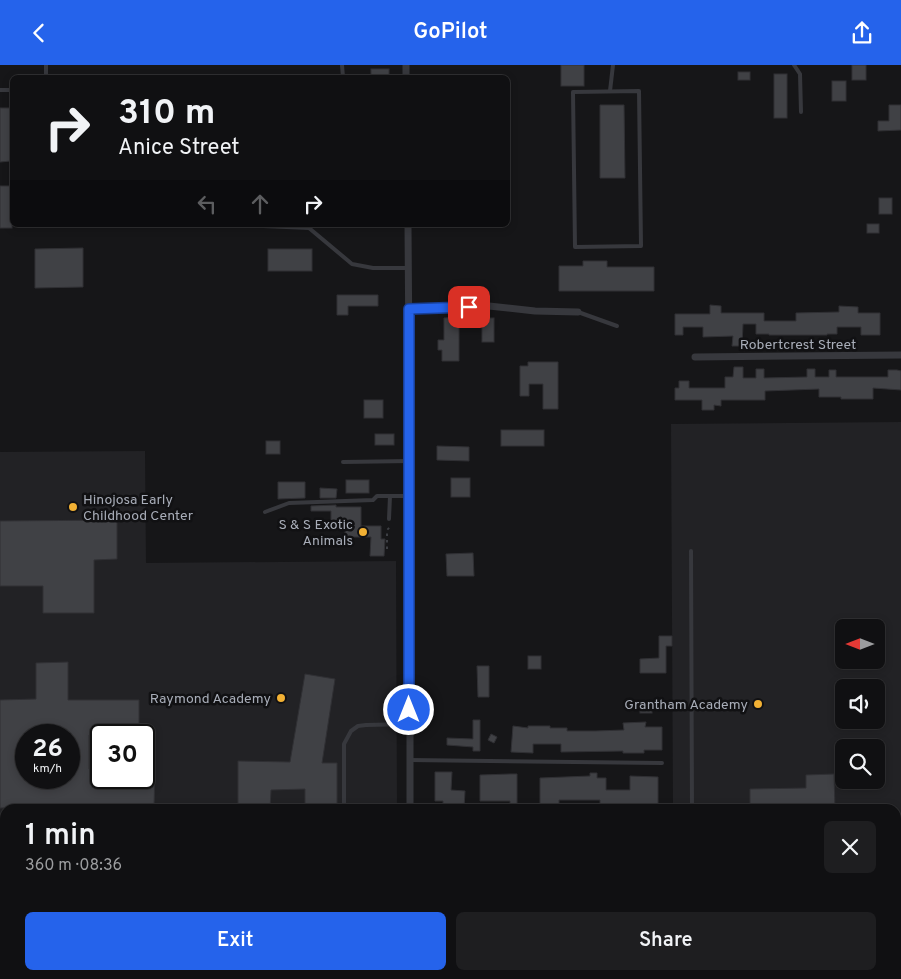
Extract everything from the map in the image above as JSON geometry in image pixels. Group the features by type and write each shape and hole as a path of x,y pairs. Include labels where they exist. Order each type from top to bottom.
{"street":[{"path":"408,227 410,804"},
{"path":"409,309 489,306 535,311 578,312"},
{"name":"Robertcrest Street","path":"696,357 901,355"}],"lane":[{"path":"610,91 613,65"},
{"path":"794,65 800,74 801,112"},
{"path":"610,91 639,91 641,247 575,247 573,92 610,91"},
{"path":"286,227 309,228 352,264 373,268 409,268"},
{"path":"578,312 617,326"},
{"path":"343,462 410,461"},
{"path":"266,512 289,503 373,500 377,496 410,496"},
{"path":"389,519 390,496"},
{"path":"691,551 692,804"},
{"path":"344,804 344,744 351,731 358,726 366,725 409,724"},
{"path":"410,761 662,763"}],"path":[{"path":"387,549 387,530 393,524 389,519"}],"shaded area":[{"name":"Grantham Academy","path":"901,422 901,804 673,804 671,424"},
{"path":"145,451 146,563 396,561 397,804 0,804 0,452"}],"building":[{"path":"561,65 584,65 584,86 561,86"},
{"path":"852,65 866,65 866,80 852,80"},
{"path":"371,69 389,69 389,75 371,75"},
{"path":"738,72 750,72 750,80 738,80"},
{"path":"774,74 787,74 787,118 774,118"},
{"path":"832,81 846,81 846,101 832,101"},
{"path":"600,105 624,105 625,178 600,178"},
{"path":"889,105 901,105 901,130 878,131 878,121 889,121"},
{"path":"0,108 10,108 10,161 0,162"},
{"path":"0,186 10,186 10,227 12,228 0,228"},
{"path":"879,198 892,198 892,214 879,214"},
{"path":"867,224 879,224 879,233 867,233"},
{"path":"83,248 83,287 35,288 35,249"},
{"path":"268,249 312,249 312,271 268,271"},
{"path":"583,261 607,261 607,267 654,267 654,291 559,291 559,266 583,266"},
{"path":"337,295 378,295 378,306 348,306 348,315 337,315"},
{"path":"710,305 721,306 721,313 764,313 764,321 796,321 796,313 839,312 839,306 858,307 858,313 880,313 880,335 861,335 861,327 837,327 837,334 827,335 756,334 756,324 743,324 742,346 732,346 733,336 703,337 703,327 683,327 683,335 675,335 675,314 710,314"},
{"path":"459,317 459,361 442,361 442,350 438,350 438,340 444,340 444,318"},
{"path":"482,318 494,318 494,342 482,342"},
{"path":"528,362 558,362 558,409 543,409 543,384 529,384 529,396 520,396 520,366 528,366"},
{"path":"734,367 743,367 743,378 756,378 756,369 764,369 764,378 807,377 807,369 815,369 815,377 829,377 829,370 836,370 836,377 888,377 888,370 897,370 901,371 901,390 873,388 873,399 819,397 819,389 765,391 765,400 721,400 721,406 714,405 714,410 702,410 702,400 675,400 675,388 679,388 679,381 689,381 689,388 725,388 725,377 733,377"},
{"path":"364,400 383,400 383,418 364,418"},
{"path":"501,430 544,430 544,446 501,446"},
{"path":"375,434 394,434 394,445 375,445"},
{"path":"266,441 280,441 280,454 266,454"},
{"path":"437,446 469,447 469,461 437,460"},
{"path":"451,478 470,478 470,497 451,497"},
{"path":"346,480 369,480 369,493 346,493"},
{"path":"278,482 305,482 305,498 278,499"},
{"path":"320,488 337,489 336,498 320,498"},
{"name":"S & S Exotic Animals","path":"336,505 336,507 361,507 361,526 381,526 381,539 385,539 384,556 370,556 371,537 345,537 345,524 331,523 331,511 311,511 311,506"},
{"path":"117,520 117,559 94,560 94,613 43,613 43,586 0,586 0,521"},
{"path":"473,553 474,576 447,576 446,554"},
{"path":"659,636 672,636 672,646 666,646 666,673 640,673 640,659 659,658"},
{"path":"528,656 541,656 541,669 528,669"},
{"path":"68,662 68,700 139,700 139,724 90,724 90,789 154,789 154,804 0,804 0,700 36,699 36,663"},
{"path":"477,666 489,666 489,697 478,697"},
{"path":"305,674 335,679 322,763 337,763 337,804 305,804 305,789 271,790 270,804 238,804 238,761 290,762"},
{"path":"640,705 652,705 652,713 640,713"},
{"path":"473,720 480,720 480,751 473,751 473,747 447,745 447,738 473,739"},
{"path":"646,722 645,727 662,727 662,750 644,750 644,753 623,753 623,751 561,752 561,744 533,744 533,753 511,752 513,726 528,728 528,726 550,726 550,728 567,728 567,731 595,731 624,730 623,723"},
{"path":"491,734 497,737 494,743 488,740"},
{"path":"435,772 452,772 451,790 465,791 464,804 443,804 443,801 435,801"},
{"path":"590,773 597,773 597,778 606,778 606,790 630,790 630,776 658,777 658,804 600,804 600,800 559,800 559,804 540,804 540,778 590,776"},
{"path":"517,774 517,804 510,804 510,801 480,801 480,775"},
{"path":"834,774 835,804 750,804 750,789 806,788 806,775"}],"place":[{"name":"Hinojosa Early Childhood Center","path":"73,507"},
{"name":"S & S Exotic Animals","path":"363,532"},
{"name":"Raymond Academy","path":"281,698"},
{"name":"Grantham Academy","path":"758,704"}],"route":[{"path":"409,710 409,309 469,307"}]}
